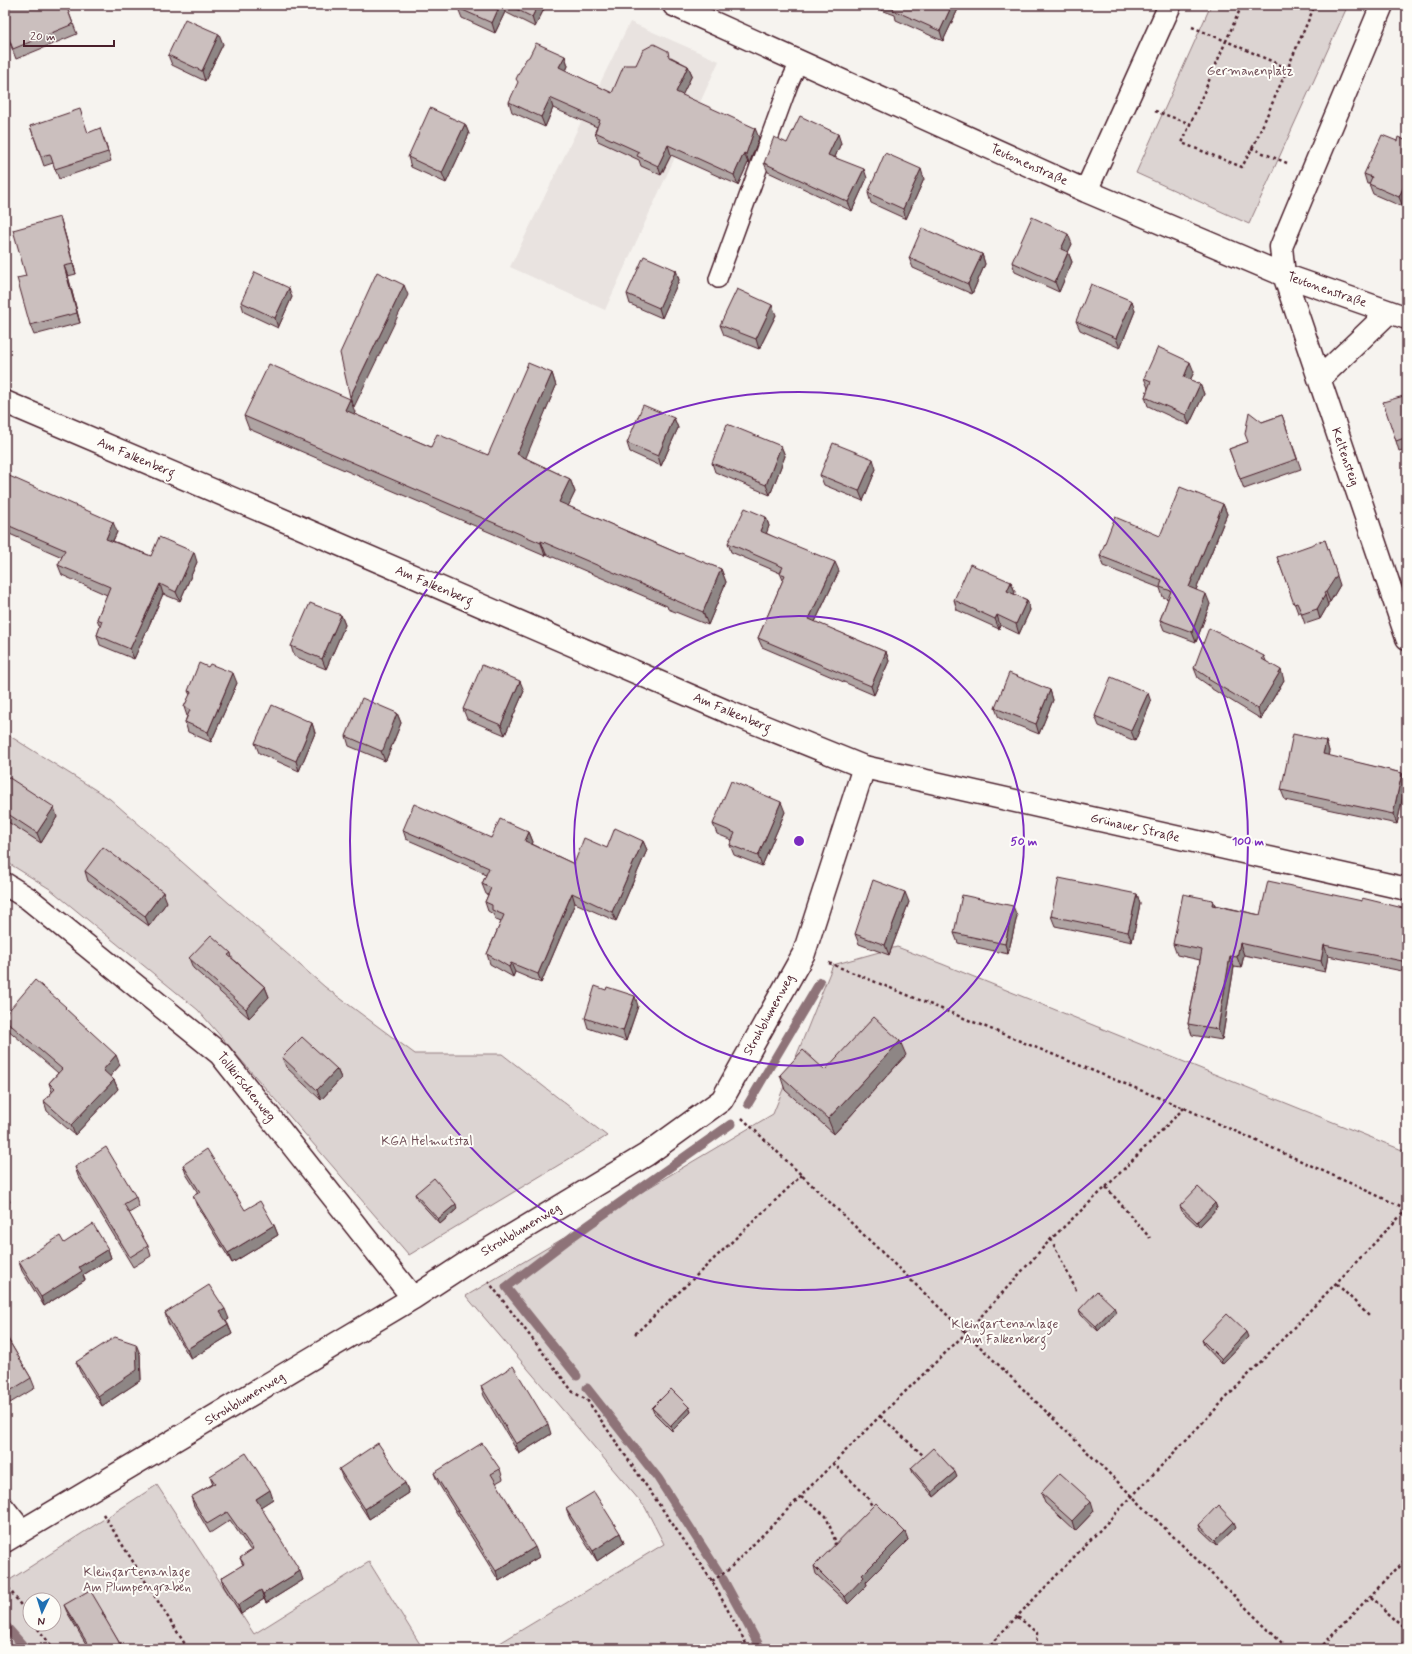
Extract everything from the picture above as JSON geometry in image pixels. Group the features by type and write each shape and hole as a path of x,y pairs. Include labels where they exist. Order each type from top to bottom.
{"street":[{"name":"Teutonenstraße","path":"674,5 1086,191 1284,275 1398,315"},
{"path":"1086,191 1170,5"},
{"path":"1284,275 1281,247 1382,5"},
{"name":"Keltensteig","path":"1284,275 1407,638"},
{"name":"Teutonenstraße","path":"1319,379 1398,315"},
{"name":"Am Falkenberg","path":"5,402 728,712 864,767"},
{"name":"Grünauer Straße","path":"864,767 1407,889"},
{"name":"Strohblumenweg","path":"5,1541 413,1298 471,1260 646,1156 722,1100 804,953 864,767"},
{"name":"Tollkirschenweg","path":"5,884 29,899 220,1054 413,1298"}],"lane":[{"path":"718,279 786,91 800,62"},
{"path":"5,1506 24,1530"}],"path":[{"path":"1242,5 1182,143 1242,167 1255,143 1315,5"},
{"path":"1304,5 1313,9"},
{"path":"1192,27 1287,68"},
{"path":"1155,111 1191,124"},
{"path":"1251,148 1286,163"},
{"path":"804,953 1184,1108 1407,1209 1337,1284 1132,1495 1018,1617 986,1649"},
{"path":"722,1100 966,1333 1288,1649"},
{"path":"712,1581 727,1571 880,1416 966,1333 1051,1240 1184,1108"},
{"path":"634,1334 802,1175"},
{"path":"1106,1187 1150,1238"},
{"path":"1051,1240 1077,1292"},
{"path":"471,1260 573,1392 587,1400 712,1581 748,1649"},
{"path":"1337,1284 1370,1317"},
{"path":"880,1416 925,1457"},
{"path":"833,1463 866,1495 872,1506"},
{"path":"89,1491 188,1649"},
{"path":"801,1497 826,1516 836,1543 832,1548"},
{"path":"1319,1649 1407,1558"},
{"path":"5,1583 22,1607"},
{"path":"1370,1597 1407,1630"},
{"path":"1018,1617 1037,1633 1036,1649"},
{"path":"40,1632 54,1649"}],"shaded area":[{"path":"630,22 719,61 605,310 510,267"}],"green space":[{"name":"Germanenplatz","path":"1211,5 1348,5 1249,224 1136,173"},
{"name":"KGA Helmutstal","path":"5,733 110,799 325,987 415,1054 502,1054 607,1136 409,1255 198,1010 50,889 5,861"},
{"name":"Kleingartenanlage Am Falkenberg","path":"897,947 1407,1152 1407,1649 490,1649 664,1544 645,1507 466,1296 773,1114 833,965"},
{"name":"Kleingartenanlage Am Plumpengraben","path":"157,1485 254,1634 369,1562 423,1649 5,1649 5,1583"}],"building":[{"path":"5,5 66,5 73,24 13,49 5,29"},
{"path":"460,5 500,5 492,23 458,8"},
{"path":"508,5 538,5 532,17"},
{"path":"890,5 952,5 940,31 893,10 894,7"},
{"path":"185,19 219,34 202,71 168,55"},
{"path":"536,43 565,56 559,67 612,93 624,65 636,65 643,50 654,44 668,51 669,57 688,66 676,92 755,128 746,154 744,153 734,175 668,145 658,166 637,156 639,152 595,132 600,120 550,98 541,117 509,102 518,82 516,79"},
{"path":"430,108 465,124 442,173 408,157"},
{"path":"80,109 88,133 100,128 108,152 55,169 50,154 41,156 30,126"},
{"path":"800,116 838,134 828,155 864,169 848,202 764,163 774,137 787,143"},
{"path":"1382,135 1397,141 1398,137 1407,141 1407,179 1399,197 1369,184 1372,177 1364,174"},
{"path":"885,153 921,169 903,209 868,193"},
{"path":"60,217 73,264 64,266 77,313 30,325 17,278 26,276 13,230"},
{"path":"1032,217 1068,234 1061,249 1068,252 1055,282 1012,262"},
{"path":"922,228 982,254 968,284 909,258"},
{"path":"644,256 676,270 659,308 627,294"},
{"path":"255,272 289,288 275,318 241,302"},
{"path":"377,272 404,285 350,397 340,353"},
{"path":"1091,284 1132,301 1116,338 1076,321"},
{"path":"737,289 772,305 756,339 720,325"},
{"path":"1158,347 1190,362 1184,377 1200,384 1186,415 1145,397 1151,381 1144,378"},
{"path":"528,363 552,373 517,454 570,479 559,502 680,554 681,553 721,569 703,612 541,541 541,543 244,416 269,364 350,399 345,410 431,447 437,434 488,455"},
{"path":"1407,395 1407,437 1396,441 1383,402"},
{"path":"643,405 674,418 658,456 627,443"},
{"path":"1249,412 1262,422 1282,415 1297,459 1240,479 1229,449 1248,442 1245,434"},
{"path":"727,424 781,446 766,485 712,463"},
{"path":"833,443 873,459 859,491 820,475"},
{"path":"7,475 113,522 106,539 151,556 159,537 194,552 176,592 160,584 130,649 97,635 102,621 97,619 110,587 58,565 65,550 5,524 5,479"},
{"path":"1180,487 1223,504 1189,587 1206,594 1192,632 1160,620 1171,591 1160,587 1162,580 1100,556 1115,517 1160,536"},
{"path":"745,508 766,517 760,531 835,562 809,619 886,652 871,686 758,638 785,575 780,573 783,567 728,543"},
{"path":"1325,540 1337,575 1324,593 1325,595 1317,609 1302,614 1297,603 1294,604 1277,557"},
{"path":"970,564 1011,582 1007,591 1027,600 1016,624 997,615 995,619 954,600"},
{"path":"310,603 341,615 322,659 291,646"},
{"path":"1209,628 1264,656 1262,659 1281,670 1258,709 1208,679 1209,678 1194,668"},
{"path":"199,663 208,667 210,664 233,673 208,732 185,722 190,710 184,707 191,692 188,691"},
{"path":"482,665 520,681 501,725 463,709"},
{"path":"1009,673 1050,690 1036,724 995,708"},
{"path":"1111,677 1148,693 1131,731 1095,716"},
{"path":"362,698 397,713 383,750 381,751 346,736"},
{"path":"272,705 312,723 296,761 255,743"},
{"path":"1293,734 1326,741 1323,754 1402,773 1393,814 1281,790"},
{"path":"5,775 54,807 37,833 5,812"},
{"path":"731,781 781,802 758,856 730,845 735,833 713,824"},
{"path":"414,804 491,838 500,819 529,832 525,841 574,864 584,838 607,848 615,828 643,841 612,912 572,893 538,974 511,963 509,967 487,954 504,915 492,910 492,905 485,902 491,888 482,884 489,868 403,830"},
{"path":"103,847 163,892 145,916 85,871"},
{"path":"1059,878 1137,894 1128,932 1051,916"},
{"path":"873,880 905,892 885,945 855,934"},
{"path":"1268,881 1362,901 1362,898 1407,909 1407,962 1324,945 1321,961 1240,943 1237,957 1230,956 1218,1029 1188,1024 1202,950 1173,944 1183,894 1213,900 1212,905 1260,915"},
{"path":"962,895 1013,906 1005,944 954,933"},
{"path":"211,935 231,953 228,955 265,987 246,1009 189,958"},
{"path":"35,980 66,1007 65,1008 116,1055 103,1070 114,1080 71,1125 44,1101 55,1089 49,1083 62,1069 5,1020 5,1015"},
{"path":"595,986 606,990 607,987 635,996 623,1031 585,1018"},
{"path":"874,1017 900,1041 828,1119 780,1075 803,1050 825,1070"},
{"path":"302,1037 337,1069 317,1090 282,1057"},
{"path":"106,1147 136,1197 124,1204 148,1246 130,1257 75,1167"},
{"path":"207,1149 245,1210 260,1201 274,1225 228,1253 193,1196 200,1192 183,1165"},
{"path":"434,1178 456,1204 438,1219 415,1194"},
{"path":"1198,1187 1215,1203 1197,1222 1180,1206"},
{"path":"93,1224 108,1249 79,1267 82,1271 41,1297 19,1262 60,1236 64,1243"},
{"path":"209,1285 225,1309 220,1312 228,1324 187,1349 165,1313"},
{"path":"1097,1291 1114,1307 1096,1326 1079,1310"},
{"path":"1227,1314 1246,1332 1221,1359 1202,1340"},
{"path":"5,1334 31,1378 5,1394"},
{"path":"115,1337 136,1344 137,1370 98,1396 76,1362"},
{"path":"513,1366 548,1424 516,1444 481,1386"},
{"path":"671,1389 689,1407 671,1426 652,1408"},
{"path":"378,1443 405,1483 365,1509 339,1469"},
{"path":"482,1443 500,1469 491,1474 535,1547 496,1571 434,1473"},
{"path":"933,1448 955,1472 932,1492 911,1468"},
{"path":"246,1453 270,1490 256,1499 300,1571 263,1594 261,1590 238,1605 221,1578 244,1564 240,1558 253,1549 227,1512 207,1524 191,1497 215,1483 210,1476"},
{"path":"1060,1473 1091,1501 1072,1521 1041,1493"},
{"path":"594,1492 620,1533 593,1551 566,1509"},
{"path":"876,1503 905,1532 862,1575 864,1577 845,1597 814,1566"},
{"path":"1218,1505 1234,1522 1215,1540 1199,1525"},
{"path":"90,1590 123,1649 91,1649 64,1605"}],"waterway":[{"path":"748,1104 820,982"},
{"path":"577,1376 506,1287 573,1236 731,1124"},
{"path":"587,1388 658,1478 718,1571"},
{"path":"723,1579 761,1649"},
{"path":"5,1625 26,1649"}]}
